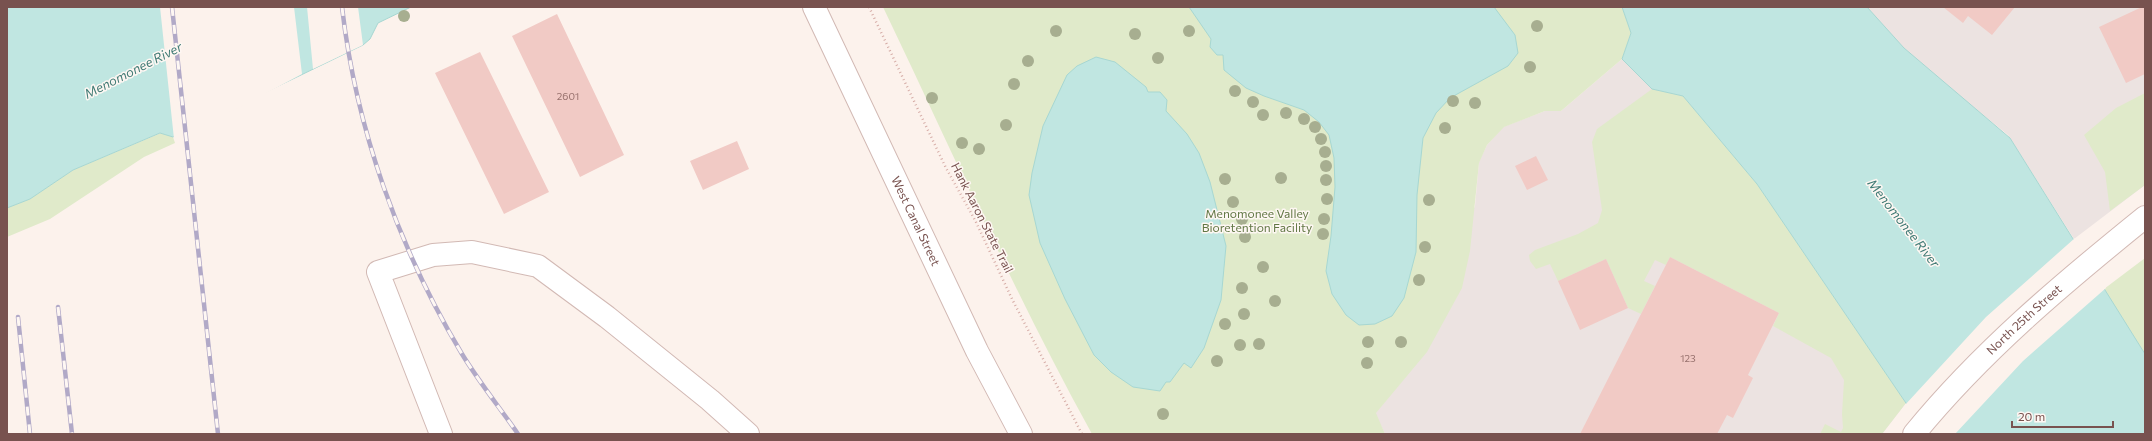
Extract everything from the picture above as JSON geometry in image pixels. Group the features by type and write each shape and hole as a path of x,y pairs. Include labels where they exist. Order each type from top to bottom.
{"street":[{"name":"West Canal Street","path":"814,7 977,351 1021,434"},
{"name":"North 25th Street","path":"1914,434 1998,343 2071,276 2145,217"},
{"path":"441,434 378,272 433,255 472,252 538,266 613,322 710,400 748,434"},
{"path":"428,400 458,434"}],"path":[{"name":"Hank Aaron State Trail","path":"869,7 946,168 975,220 1012,299 1082,434"}],"shaded area":[{"path":"1867,7 2145,7 2145,185 2074,239 2008,135 1904,48"},
{"path":"1622,59 1652,89 1683,96 1906,403 1882,434 1385,434 1375,413 1398,385 1475,206 1479,162 1487,145 1503,127 1545,111 1561,111"}],"green space":[{"name":"Menomonee Valley Bioretention Facility","path":"883,7 1622,7 1631,33 1622,59 1561,111 1545,111 1504,127 1487,145 1479,163 1470,251 1462,288 1427,352 1376,413 1385,434 1092,434 1036,328 984,222"},
{"path":"1652,89 1683,96 1757,184 1906,403 1882,434 1820,434 1825,424 1841,432 1843,428 1842,414 1844,380 1831,358 1773,326 1779,313 1670,257 1666,265 1655,260 1644,281 1655,286 1641,314 1628,308 1606,259 1558,281 1550,264 1536,269 1530,261 1529,255 1535,250 1578,234 1598,223 1602,210 1592,142 1597,129"},
{"path":"2145,93 2145,185 2110,211 2105,172 2084,135 2116,108"},
{"path":"161,133 173,137 175,143 144,157 50,219 7,237 7,208 30,199 73,170"},
{"path":"2145,258 2145,354 2104,289"}],"water":[{"name":"Menomonee River","path":"7,7 411,7 378,23 370,39 363,45 173,137 160,133 73,170 30,199 7,208"},
{"path":"1189,7 1494,7 1515,35 1518,53 1508,66 1450,98 1436,113 1423,138 1417,195 1416,252 1404,298 1392,316 1375,324 1359,325 1346,315 1332,294 1326,271 1331,236 1335,187 1334,158 1329,135 1319,122 1304,110 1246,88 1224,70 1223,55 1217,55 1210,47 1211,39"},
{"name":"Menomonee River","path":"1622,7 1867,7 1904,48 2010,138 2145,354 2145,434 1927,434 1757,184 1683,96 1652,89 1622,59 1631,33"},
{"path":"1096,57 1115,62 1146,87 1148,92 1160,92 1167,100 1166,111 1187,134 1199,153 1210,182 1226,246 1221,300 1204,348 1191,368 1184,363 1170,382 1166,382 1160,391 1133,387 1111,372 1094,355 1065,299 1040,243 1029,195 1032,173 1043,126 1067,75 1077,66"}],"pier":[{"path":"160,7 294,7 302,74 250,102 174,139"},
{"path":"307,7 358,7 363,45 313,69"},
{"path":"2075,238 2106,288 2023,361 1955,434 1925,434 1905,405 1986,317"}],"building":[{"path":"1943,7 2015,7 1992,35 1968,16 1963,23"},
{"path":"2145,7 2145,74 2126,83 2099,27"},
{"path":"557,14 624,155 580,177 512,36"},
{"path":"480,52 549,192 504,214 435,73"},
{"path":"737,141 749,169 703,190 690,161"},
{"path":"1536,156 1548,180 1527,190 1515,166"},
{"path":"1670,257 1779,313 1748,375 1753,378 1733,418 1727,415 1717,434 1580,434"},
{"path":"1606,259 1628,308 1580,330 1558,281"}],"railway":[{"path":"172,7 218,434"},
{"path":"342,7 358,98 370,143 400,230 439,314 462,354 482,385 518,434"},
{"path":"58,307 72,434"},
{"path":"18,317 30,434"}]}
